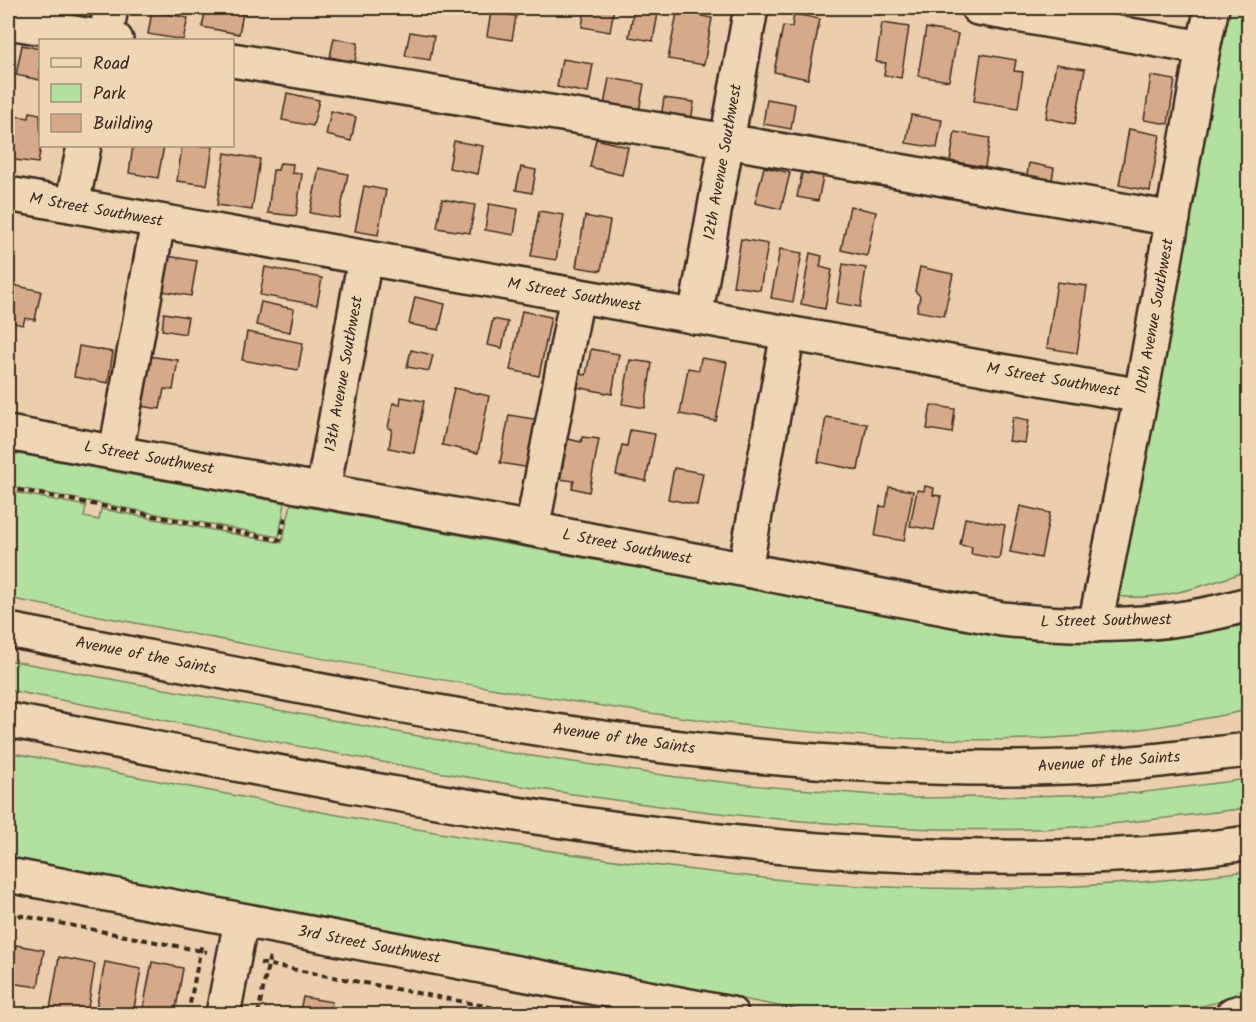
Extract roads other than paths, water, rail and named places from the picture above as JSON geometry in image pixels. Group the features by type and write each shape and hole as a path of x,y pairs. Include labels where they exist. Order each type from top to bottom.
{"main road":[{"name":"12th Avenue Southwest","path":"695,316 751,8"},
{"path":"978,8 1203,48"},
{"name":"10th Avenue Southwest","path":"1095,625 1141,396 1212,8"},
{"path":"8,22 110,32"},
{"path":"234,60 727,141 1173,219"},
{"path":"72,205 84,147"},
{"name":"M Street Southwest","path":"8,194 1141,396"},
{"path":"116,452 158,222"},
{"name":"13th Avenue Southwest","path":"323,490 365,258"},
{"path":"532,529 577,296"},
{"path":"745,569 788,333"},
{"name":"L Street Southwest","path":"8,433 532,529 1002,619 1049,624 1095,625 1177,621 1248,604"},
{"name":"Avenue of the Saints","path":"8,630 493,721 746,755 832,763 960,768 1140,763 1248,750"},
{"path":"8,720 478,809 748,845 941,857 1050,857 1139,855 1248,843"},
{"name":"3rd Street Southwest","path":"8,875 275,927 662,1008 731,1014"},
{"path":"223,1014 241,921"},
{"path":"1233,1014 1248,1010"}]}
